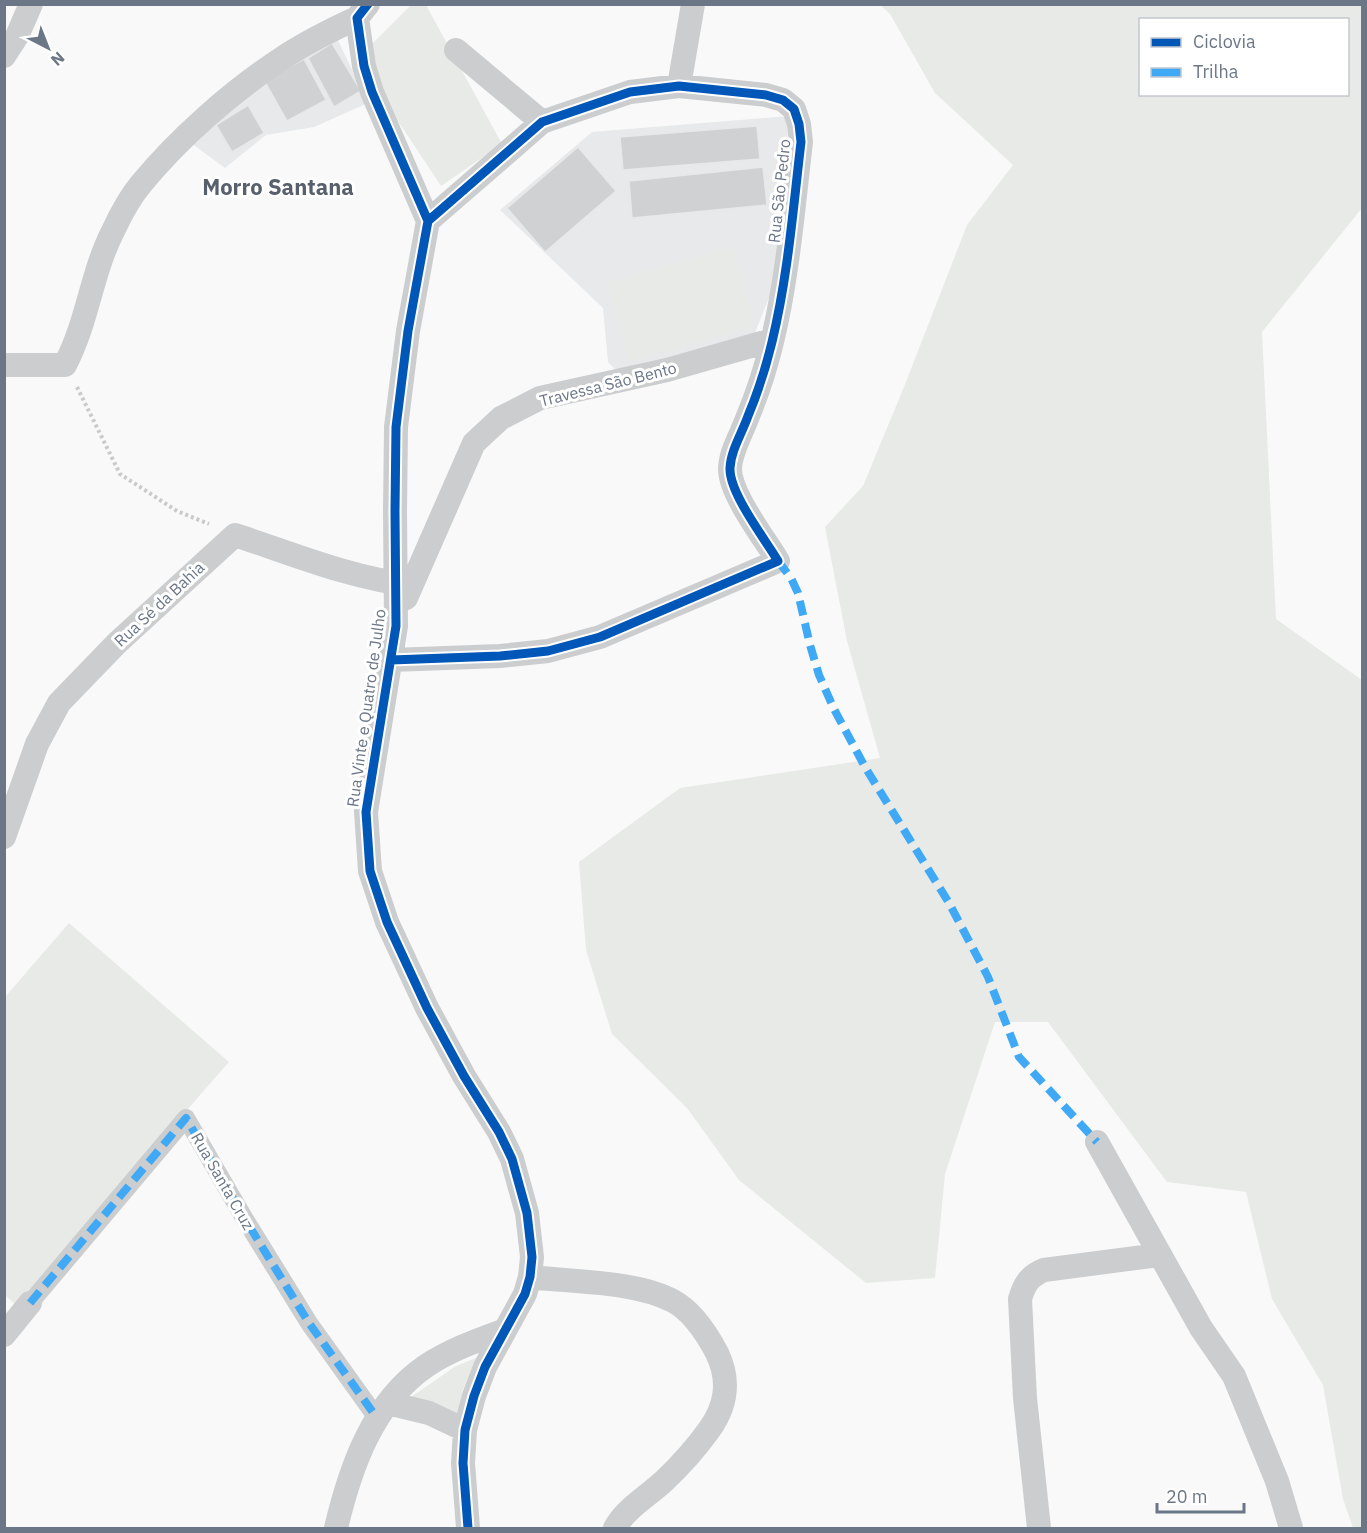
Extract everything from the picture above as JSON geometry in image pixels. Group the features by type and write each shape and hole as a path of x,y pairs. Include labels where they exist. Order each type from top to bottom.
{"street":[{"path":"4,56 17,36 31,4"},
{"path":"679,86 693,4"},
{"path":"4,365 65,365 79,336 94,281 112,232 140,186 186,136 240,89 289,54 363,11 364,66 372,92 428,221"},
{"path":"456,50 542,122"},
{"name":"Rua São Pedro","path":"391,660 501,656 548,651 600,637 778,561 745,509 735,490 730,470 734,448 761,381 787,266 801,142 799,124 794,109 783,100 766,95 679,86 630,92 542,122 428,221"},
{"name":"Rua Vinte e Quatro de Julho","path":"428,221 408,332 396,427 394,512 404,585 366,813 370,871 387,922 427,1008 464,1076 499,1132 512,1159 527,1214 532,1257 530,1277 525,1294 479,1382 465,1430 463,1463 468,1528"},
{"name":"Travessa São Bento","path":"404,585 474,443 501,418 540,398 667,370 772,340"},
{"path":"235,535 332,567 404,585"},
{"name":"Rua Sé da Bahia","path":"4,837 37,744 59,703 117,643 235,535"},
{"name":"Rua Santa Cruz","path":"4,1335 186,1118 309,1323 382,1411"},
{"path":"1097,1142 1201,1328 1234,1376 1277,1481 1291,1528"},
{"path":"1040,1528 1025,1387 1020,1299 1024,1286 1033,1275 1044,1270 1159,1255"},
{"path":"530,1277 631,1287 674,1302 690,1314 703,1330 722,1364 726,1377 726,1390 720,1409 710,1428 665,1480 624,1516 615,1528"},
{"path":"336,1528 352,1470 382,1411 424,1367 448,1353 506,1330"},
{"path":"382,1411 429,1413 465,1430"}],"path":[{"path":"65,365 120,474 177,511 235,535"}],"shaded area":[{"path":"411,5 426,5 502,144 441,186 382,97 367,49"},
{"path":"880,5 1362,5 1362,208 1262,332 1276,619 1362,680 1362,1528 1353,1528 1343,1499 1323,1385 1272,1299 1246,1192 1167,1182 1048,1022 995,1022 945,1174 935,1278 866,1283 739,1180 687,1108 612,1034 586,950 579,862 680,788 880,758 847,641 825,527 863,486 967,225 1013,165 935,93 890,14"},
{"path":"335,34 368,103 314,127 266,135 225,168 191,143 264,77"},
{"path":"789,116 777,277 753,338 621,375 608,362 603,308 500,210 592,132"},
{"path":"733,247 755,326 629,361 607,283"},
{"path":"69,923 229,1062 16,1305 5,1295 5,997"},
{"path":"476,1358 462,1392 462,1416 405,1401 456,1366"}],"building":[{"path":"332,43 361,91 334,107 308,58"},
{"path":"304,59 326,100 287,121 264,80"},
{"path":"248,105 264,133 232,152 216,125"},
{"path":"757,126 760,159 623,170 620,137"},
{"path":"578,147 616,191 545,252 507,208"},
{"path":"763,167 767,205 632,218 629,181"}],"marked path":[{"path":"778,561 791,578 798,593 819,675 834,709 865,767 949,903 988,977 1019,1057 1097,1142"},
{"path":"30,1303 186,1118 309,1323 377,1418"}],"cycle path":[{"path":"368,4 357,18 364,66 372,92 428,221 408,331 396,427 396,626 366,812 370,871 387,922 427,1008 464,1076 499,1132 512,1159 527,1213 532,1257 525,1294 485,1367 465,1430 463,1463 468,1528"},
{"path":"391,660 500,656 548,651 600,637 778,561 741,503 731,478 730,468 735,448 762,379 778,317 801,142 799,124 794,109 783,100 766,95 679,86 630,92 542,122 428,221"}],"district":[{"name":"Morro Santana","path":"278,187"}]}
